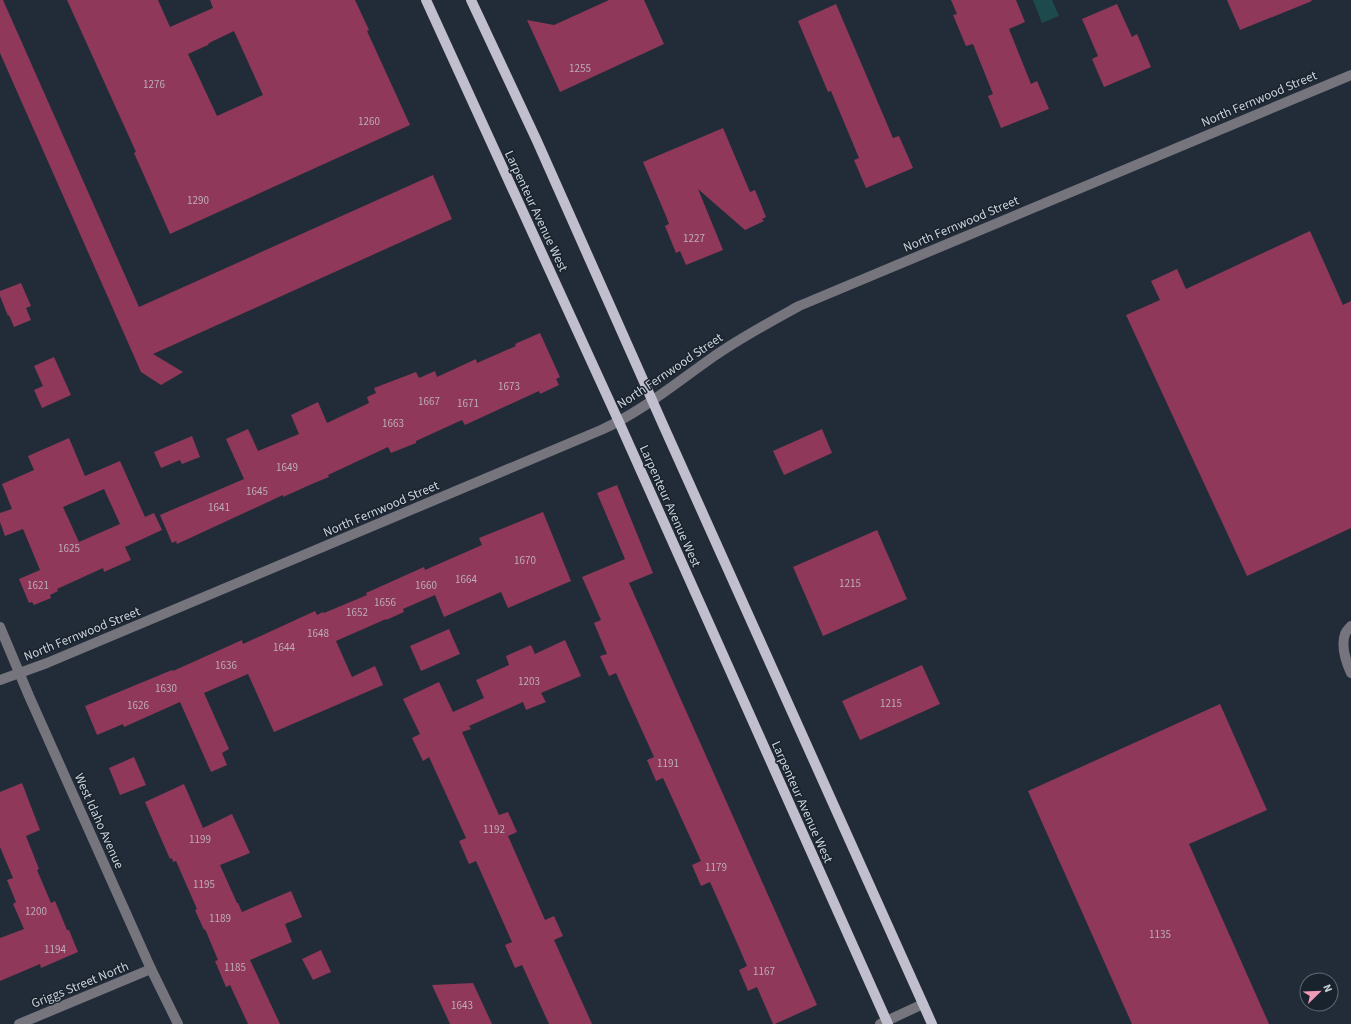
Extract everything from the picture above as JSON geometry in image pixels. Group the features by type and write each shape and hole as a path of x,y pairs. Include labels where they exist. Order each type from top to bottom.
{"main road":[{"name":"Larpenteur Avenue West","path":"426,0 619,422 885,1023"},
{"name":"Larpenteur Avenue West","path":"471,0 537,141 706,522 932,1024"}],"street":[{"name":"North Fernwood Street","path":"0,680 47,664 563,447 619,422 737,341 799,306 1351,75"},
{"name":"West Idaho Avenue","path":"0,627 151,969 178,1024"},
{"path":"1348,630 1344,645 1346,662 1351,673"},
{"name":"Griggs Street North","path":"19,1024 151,969"},
{"path":"885,1023 923,1004"}],"shaded area":[{"path":"1033,0 1052,0 1059,16 1042,23"}],"building":[{"path":"0,0 3,0 139,307 433,175 452,219 153,354 183,372 161,385 141,372 0,53"},
{"path":"67,0 158,0 170,27 213,8 210,0 355,0 369,30 367,31 410,125 170,234 134,153 136,152","holes":["234,31 263,95 217,116 188,54"]},
{"path":"609,0 644,0 664,44 560,92 527,20 554,25"},
{"path":"951,0 1016,0 1025,22 1009,29 1031,84 1037,81 1049,109 1001,128 988,96 993,94 973,44 966,46 953,15 957,14"},
{"path":"1227,0 1311,0 1312,1 1240,30"},
{"path":"836,4 893,138 899,136 913,168 866,188 854,160 859,158 831,91 828,92 798,21"},
{"path":"1117,4 1132,37 1137,34 1151,67 1104,87 1092,59 1098,56 1082,19"},
{"path":"723,128 750,192 755,190 766,217 762,219 764,221 745,230 698,189 723,250 686,265 680,251 676,253 665,226 669,224 643,162"},
{"path":"1310,231 1343,305 1351,301 1351,528 1247,576 1126,315 1160,300 1151,281 1177,269 1186,289"},
{"path":"21,283 31,306 26,308 31,320 14,327 0,296 0,291"},
{"path":"540,333 560,377 556,379 559,385 540,394 539,391 465,425 462,420 416,441 416,443 391,453 388,447 328,475 329,477 283,497 283,495 177,544 176,541 172,543 160,515 244,479 226,439 248,429 258,451 299,434 291,415 318,402 327,423 369,403 367,397 376,393 374,388 416,372 419,378 435,371 437,377 476,359 477,363 516,346 515,344"},
{"path":"54,357 71,395 42,408 34,390 43,386 34,366"},
{"path":"822,429 832,453 784,475 773,451"},
{"path":"192,436 200,457 182,464 180,460 161,468 154,452"},
{"path":"69,438 85,476 120,461 145,517 154,513 162,530 125,547 131,560 104,572 103,568 57,589 58,591 50,595 51,598 34,605 32,602 29,603 19,579 40,570 23,529 5,536 0,522 0,513 12,509 2,484 34,470 28,456","holes":["104,489 120,524 79,542 63,507"]},
{"path":"617,485 653,573 629,583 817,1005 775,1024 773,1024 757,987 748,991 739,970 747,966 710,882 701,886 692,865 701,861 663,778 656,781 647,760 654,757 616,673 609,676 600,656 607,654 594,623 601,620 582,577 625,559 597,493"},
{"path":"543,512 571,581 508,608 501,592 444,617 435,595 403,609 404,612 336,641 352,677 375,666 383,685 274,732 248,674 204,693 229,749 222,753 227,765 211,772 180,702 124,727 123,724 97,735 85,706 172,670 173,671 242,640 243,644 315,611 317,615 323,612 324,613 367,595 366,593 424,567 425,570 482,545 479,538"},
{"path":"877,530 907,599 823,636 793,567"},
{"path":"449,629 460,654 421,671 410,646"},
{"path":"565,640 581,676 541,693 546,702 526,710 523,702 469,726 471,729 462,732 499,815 508,812 517,832 508,836 545,920 554,916 563,936 554,940 592,1024 549,1024 522,965 515,968 505,945 512,942 476,861 469,864 459,841 466,838 429,757 423,761 412,738 420,734 403,699 439,682 453,712 484,698 476,680 509,665 506,656 531,645 535,654"},
{"path":"922,665 940,704 860,740 842,701"},
{"path":"1220,704 1267,810 1189,844 1269,1024 1132,1024 1028,791"},
{"path":"134,757 146,785 120,795 109,768"},
{"path":"22,783 40,830 26,836 39,869 37,870 51,903 55,901 78,952 41,968 40,964 0,981 0,938 24,929 13,904 16,902 7,880 13,878 0,847 0,792"},
{"path":"184,784 203,828 232,814 250,853 220,865 242,912 291,891 302,917 285,924 292,942 250,960 280,1024 248,1024 230,985 226,987 215,961 218,960 195,910 197,909 176,861 173,862 172,858 170,859 145,802"},
{"path":"321,950 331,972 313,980 302,959"},
{"path":"473,983 492,1024 450,1024 432,985"}]}
